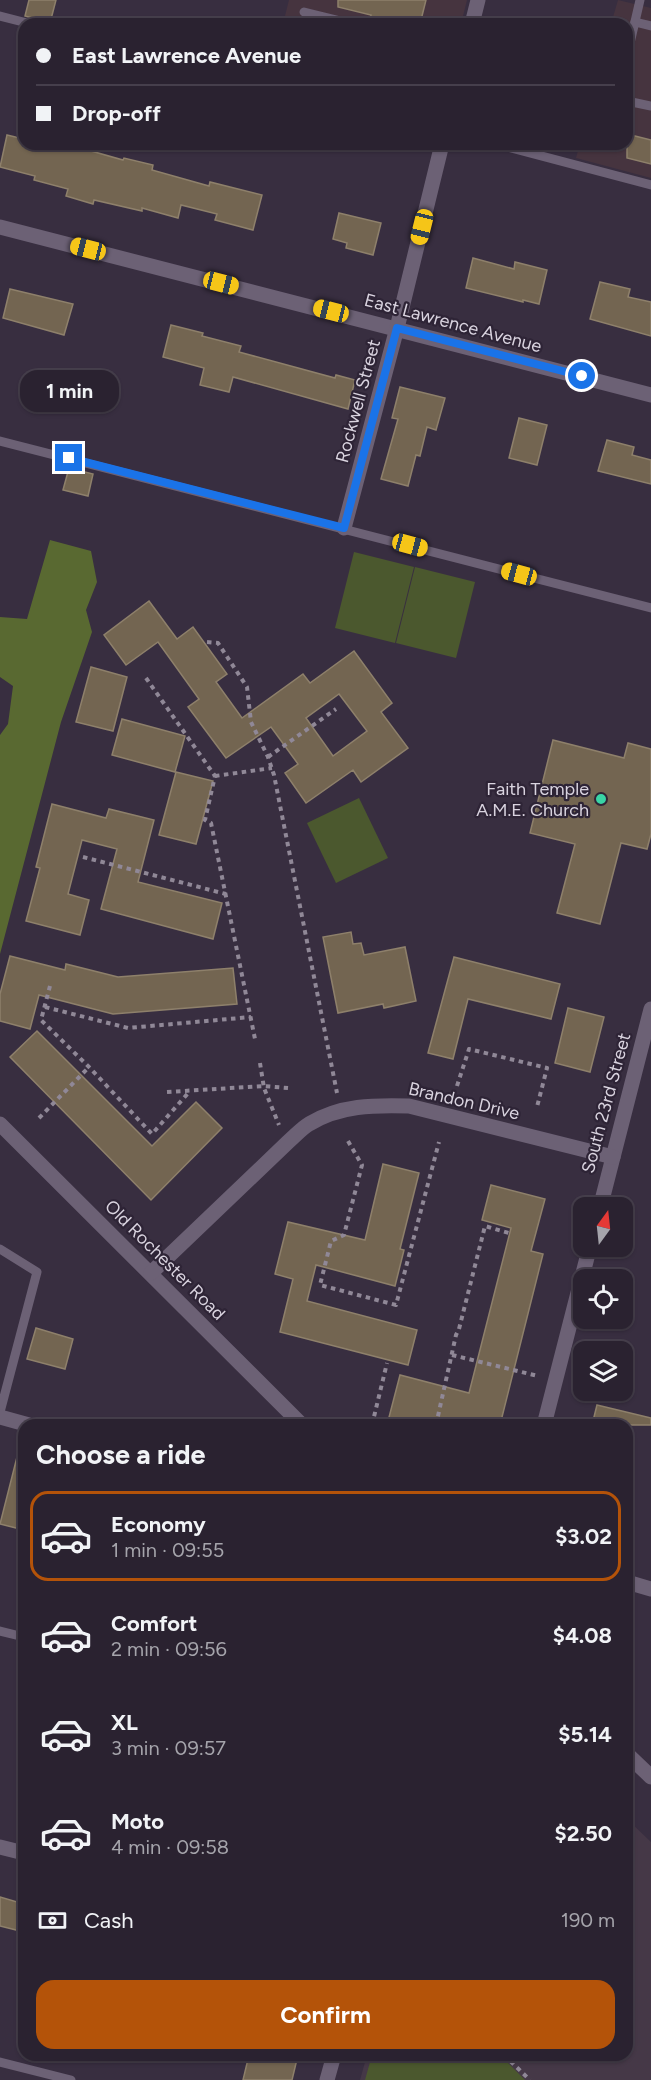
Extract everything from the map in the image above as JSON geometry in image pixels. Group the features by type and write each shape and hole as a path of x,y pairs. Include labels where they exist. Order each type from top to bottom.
{"street":[{"path":"474,18 478,0"},
{"name":"Rockwell Street","path":"344,528 397,328 441,150"},
{"name":"East Lawrence Avenue","path":"0,227 651,394"},
{"name":"South 23rd Street","path":"603,1197 651,1009"},
{"name":"Brandon Drive","path":"151,1274 271,1157 309,1124 347,1108 380,1105 409,1106 612,1157"},
{"name":"Old Rochester Road","path":"0,1124 296,1419"},
{"path":"546,1419 587,1257"},
{"path":"0,1418 18,1422"},
{"path":"633,1584 651,1588"},
{"path":"633,1760 651,1777"},
{"path":"0,1847 18,1852"},
{"path":"327,2080 332,2061"}],"lane":[{"path":"633,30 640,0"},
{"path":"304,12 328,18"},
{"path":"0,16 18,21"},
{"path":"635,22 651,26"},
{"path":"633,102 651,106"},
{"path":"519,150 651,185"},
{"path":"0,441 651,608"},
{"path":"0,1248 37,1272 0,1412"},
{"path":"0,1631 18,1636"},
{"path":"0,2062 71,2080"}],"path":[{"path":"207,642 218,643 247,687 251,722 272,768 337,1094"},
{"path":"146,678 215,776 205,820 211,823 255,1040"},
{"path":"268,757 336,709"},
{"path":"215,776 272,768"},
{"path":"83,857 226,894"},
{"path":"50,986 41,1020 152,1134 190,1091"},
{"path":"45,1007 128,1029 250,1017"},
{"path":"457,1086 469,1049 547,1068 537,1107"},
{"path":"260,1063 272,1113 279,1126"},
{"path":"39,1118 89,1067"},
{"path":"167,1092 264,1086 288,1088"},
{"path":"348,1141 362,1165 344,1235 331,1241 320,1285 396,1305 438,1142"},
{"path":"437,1419 485,1226 512,1234"},
{"path":"452,1354 538,1377"},
{"path":"373,1419 387,1363"},
{"path":"510,2061 530,2080"}],"shaded area":[{"path":"289,0 467,0 462,18 284,18"},
{"path":"618,0 651,8 651,178 576,158 578,150 633,150 633,18 613,18"},
{"path":"633,1825 651,1842 651,2080 360,2080 365,2061 633,2061"}],"green space":[{"path":"50,540 91,551 97,582 86,610 92,632 61,722 0,954 0,735 8,724 13,686 0,677 0,617 27,619"},
{"path":"354,552 414,567 395,643 335,628"},
{"path":"415,567 475,582 456,658 396,643"},
{"path":"359,798 388,858 336,883 307,823"},
{"path":"370,2061 506,2061 525,2080 365,2080"}],"building":[{"path":"29,0 56,0 51,18 25,16"},
{"path":"338,0 426,0 422,18 370,18 371,15 338,7"},
{"path":"7,135 18,138 18,150 88,150 123,160 124,158 153,165 152,170 209,186 210,182 262,195 253,230 215,220 217,214 181,205 178,218 142,208 142,211 94,200 93,204 66,196 68,189 34,180 35,176 0,167"},
{"path":"633,136 651,140 651,164 627,158 627,150 633,150"},
{"path":"339,213 381,223 373,255 346,248 347,243 333,239"},
{"path":"473,258 514,269 515,262 547,270 539,304 466,288"},
{"path":"600,282 630,289 628,297 651,302 651,336 590,319"},
{"path":"10,289 73,304 64,335 3,318"},
{"path":"171,325 241,346 239,352 335,378 336,375 355,380 348,409 233,377 229,392 200,385 204,368 163,357"},
{"path":"400,387 445,398 436,430 427,427 420,456 416,455 408,486 381,479 398,419 392,418"},
{"path":"519,418 547,425 537,465 509,458"},
{"path":"607,440 634,447 632,455 651,460 651,484 598,471"},
{"path":"69,468 93,474 88,496 63,490"},
{"path":"149,601 177,639 193,627 227,674 216,682 242,718 303,674 310,683 354,651 392,703 381,712 408,748 361,782 353,770 306,803 285,773 298,764 271,727 226,758 188,707 199,699 158,642 126,665 104,635","holes":["339,694 367,731 333,756 306,718"]},
{"path":"91,667 127,677 113,731 76,722"},
{"path":"122,719 185,736 175,772 112,755"},
{"path":"553,740 624,758 628,743 651,749 651,834 647,849 621,843 600,924 557,913 575,844 530,833"},
{"path":"176,772 213,781 196,844 159,835"},
{"path":"52,804 106,818 109,809 154,820 138,882 222,903 213,939 101,909 117,849 82,840 68,894 89,900 80,935 26,921 40,868 36,867"},
{"path":"351,932 353,944 361,943 364,955 405,947 416,1001 384,1008 383,1004 338,1013 323,937"},
{"path":"10,956 65,970 66,964 118,977 233,968 237,1004 113,1014 39,995 30,1029 0,1021 0,994"},
{"path":"454,957 560,984 551,1019 468,999 453,1059 428,1053"},
{"path":"568,1008 604,1017 590,1072 555,1063"},
{"path":"37,1031 152,1146 196,1102 222,1128 151,1200 10,1057"},
{"path":"383,1164 419,1173 400,1249 404,1250 395,1286 316,1265 307,1301 417,1330 408,1365 280,1332 293,1279 275,1274 288,1222 365,1240"},
{"path":"491,1185 545,1199 531,1251 543,1254 502,1419 389,1419 400,1375 469,1393 511,1228 482,1220"},
{"path":"36,1328 73,1339 65,1369 27,1359"},
{"path":"597,1405 651,1418 651,1425 633,1425 633,1419 594,1419"},
{"path":"18,1453 18,1528 0,1524"},
{"path":"0,1897 18,1902 18,1930 0,1926"},
{"path":"248,2061 297,2061 292,2080 243,2080"}],"place":[{"name":"Faith Temple A.M.E. Church","path":"601,799"}],"route":[{"path":"69,458 344,528 397,328 582,376"}]}
